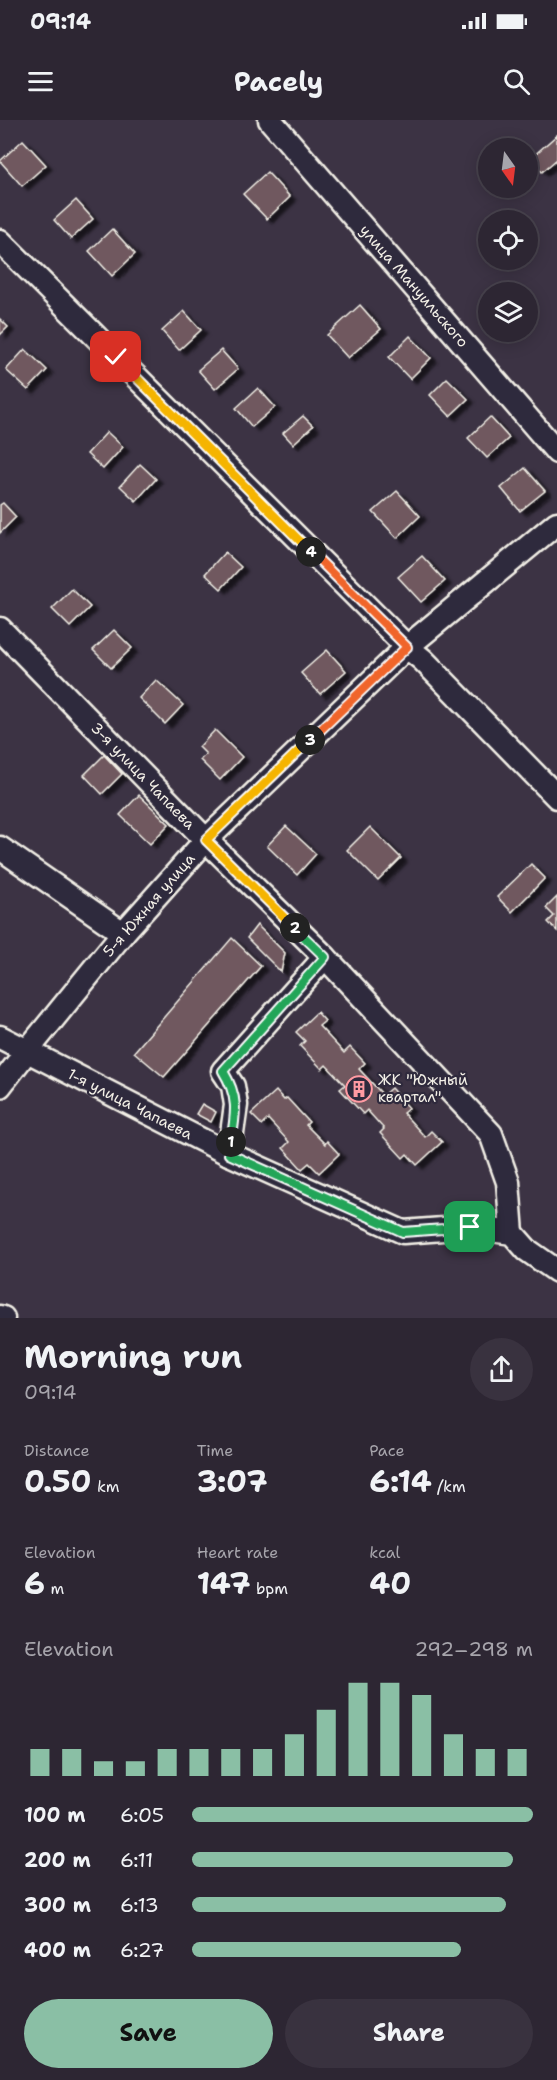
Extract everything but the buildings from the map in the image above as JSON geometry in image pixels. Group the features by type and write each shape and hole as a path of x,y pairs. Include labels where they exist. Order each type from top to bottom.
{"street":[{"name":"улица Мануильского","path":"270,120 557,452"},
{"path":"0,241 407,647 423,660 557,797"},
{"name":"5-я Южная улица","path":"0,1086 123,933 206,840 407,647 557,523"},
{"name":"3-я улица Чапаева","path":"0,629 206,840 325,957 491,1134 508,1182 512,1233"},
{"path":"0,848 123,933"},
{"path":"229,1154 236,1105 233,1086 223,1071 325,957"},
{"name":"1-я улица Чапаева","path":"0,1037 229,1154 403,1232 470,1227 512,1233"},
{"path":"512,1233 527,1250 557,1271"}],"place":[{"name":"ЖК \"Южный квартал\"","path":"359,1089"}],"route":[{"path":"116,357 407,647 206,840 325,957 223,1071 233,1086 236,1105 229,1154 403,1232 470,1227"}]}
